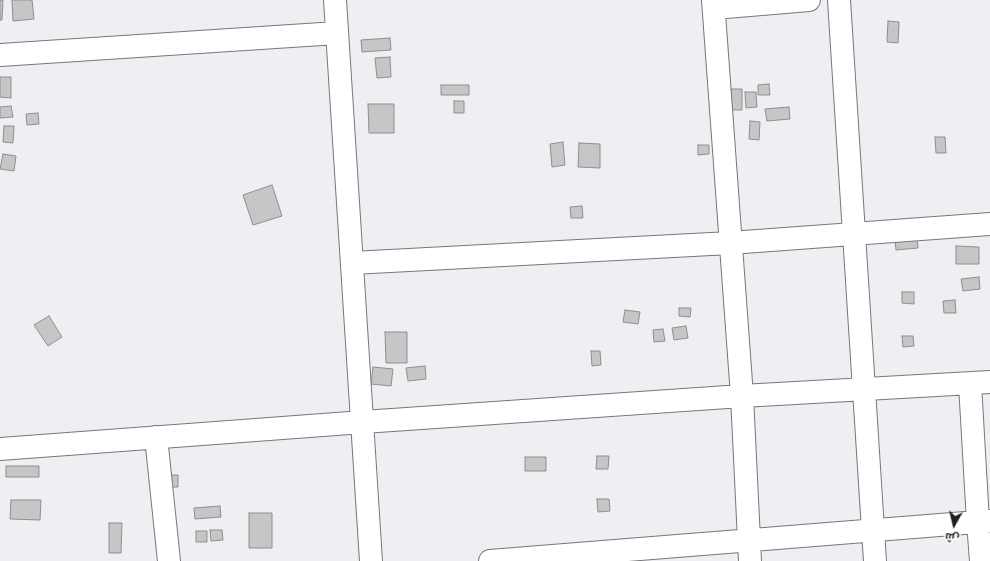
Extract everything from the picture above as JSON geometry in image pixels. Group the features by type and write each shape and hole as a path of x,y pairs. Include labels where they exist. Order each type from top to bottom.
{"street":[{"path":"335,0 372,561"},
{"path":"750,551 742,396 713,4 809,0"},
{"path":"839,0 875,561"},
{"path":"0,54 337,33"},
{"path":"352,263 730,243 990,224"},
{"path":"0,449 742,396 980,383 984,522 981,561"},
{"path":"156,437 169,561"},
{"path":"490,561 750,551 873,531 984,522"}],"building":[{"path":"0,0 3,0 2,20 0,20"},
{"path":"12,0 32,0 34,19 13,21"},
{"path":"888,21 899,22 898,43 887,42"},
{"path":"390,38 391,50 362,52 361,40"},
{"path":"390,57 391,77 377,78 375,58"},
{"path":"0,77 11,77 11,98 0,97"},
{"path":"769,84 770,95 758,95 758,85"},
{"path":"441,85 469,85 469,95 441,95"},
{"path":"731,89 742,89 742,110 731,110"},
{"path":"745,92 756,92 757,107 746,108"},
{"path":"454,101 464,101 464,113 454,113"},
{"path":"368,104 394,104 394,133 369,133"},
{"path":"11,106 13,117 0,118 0,107"},
{"path":"789,107 790,119 767,121 765,109"},
{"path":"38,113 39,124 27,125 26,114"},
{"path":"750,121 760,122 759,140 749,139"},
{"path":"4,126 14,126 13,143 3,142"},
{"path":"935,137 945,137 946,153 936,153"},
{"path":"563,142 565,165 552,167 550,144"},
{"path":"579,143 600,144 600,168 578,167"},
{"path":"698,145 709,145 709,154 698,155"},
{"path":"3,154 16,156 14,171 0,169"},
{"path":"272,185 282,216 253,225 243,195"},
{"path":"582,206 583,218 571,218 570,207"},
{"path":"917,236 918,248 896,250 895,239"},
{"path":"956,246 979,247 979,264 956,264"},
{"path":"979,277 980,289 963,291 961,279"},
{"path":"902,292 914,292 914,304 902,303"},
{"path":"955,300 956,313 944,313 943,301"},
{"path":"679,308 691,308 690,317 679,316"},
{"path":"625,310 640,312 638,324 623,322"},
{"path":"49,316 62,337 48,346 34,325"},
{"path":"686,326 688,338 674,340 672,328"},
{"path":"663,329 665,341 654,342 653,330"},
{"path":"385,332 407,332 407,363 386,363"},
{"path":"902,336 913,336 914,346 903,347"},
{"path":"591,351 600,351 601,365 592,366"},
{"path":"425,366 426,379 408,381 406,368"},
{"path":"373,367 393,369 391,386 371,384"},
{"path":"597,456 609,456 608,469 596,469"},
{"path":"525,457 546,457 546,471 525,471"},
{"path":"6,466 39,466 39,477 6,477"},
{"path":"167,475 178,475 178,487 167,487"},
{"path":"597,499 609,499 610,511 598,512"},
{"path":"11,500 41,500 40,520 10,519"},
{"path":"220,506 221,517 195,519 194,508"},
{"path":"249,513 272,513 272,548 249,548"},
{"path":"109,523 122,523 121,553 109,553"},
{"path":"210,530 222,530 223,540 211,541"},
{"path":"196,531 207,531 207,542 196,542"}]}
